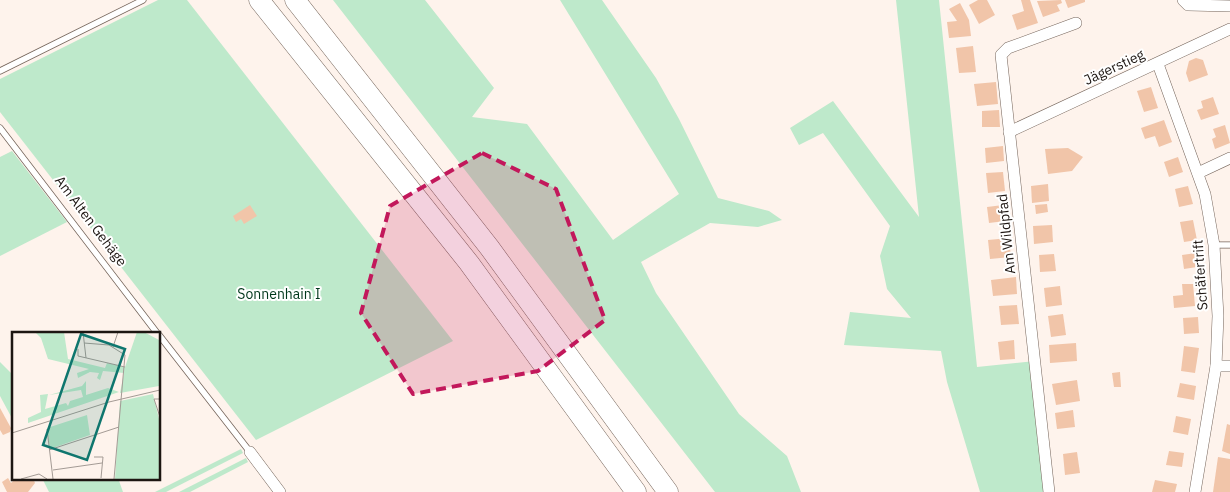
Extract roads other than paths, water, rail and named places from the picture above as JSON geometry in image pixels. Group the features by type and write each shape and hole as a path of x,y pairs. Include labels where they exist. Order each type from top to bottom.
{"highway":[{"path":"259,0 469,263 636,492"},
{"path":"295,0 489,247 668,492"}],"street":[{"path":"1183,0 1188,4 1230,6"},
{"name":"Am Wildpfad","path":"1049,492 1001,55 1008,48 1076,23"},
{"name":"Jägerstieg","path":"1009,132 1230,29"},
{"name":"Schäfertrift","path":"1158,64 1198,173 1210,216 1214,245 1218,316 1216,366 1195,492"},
{"path":"1198,173 1230,158"},
{"path":"1216,366 1230,366"},
{"name":"Am Alten Gehäge","path":"250,452 280,492"}],"lane":[{"path":"0,71 143,0"},
{"path":"10,67 13,74"},
{"name":"Am Alten Gehäge","path":"0,128 156,332"},
{"path":"1214,245 1230,245"},
{"name":"Am Alten Gehäge","path":"160,337 250,452"}],"park label":[{"name":"Sonnenhain I","path":"279,294"}]}
